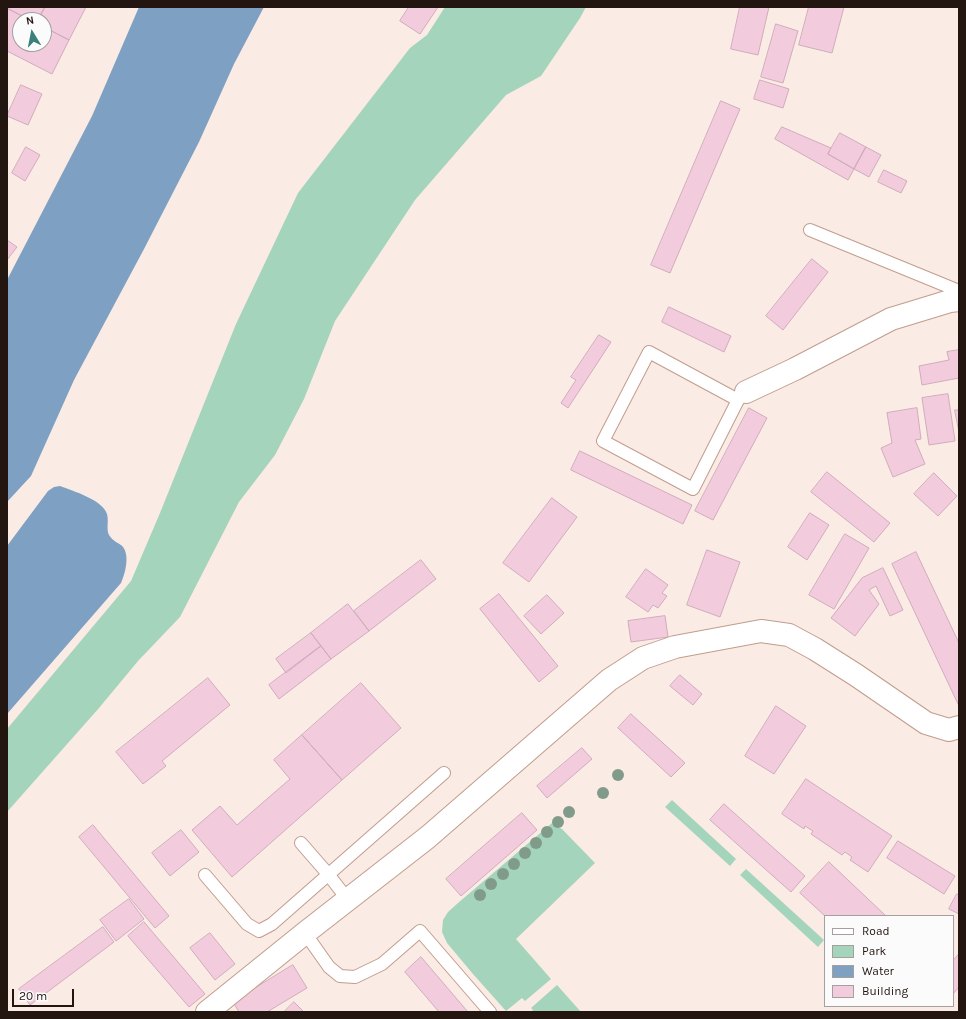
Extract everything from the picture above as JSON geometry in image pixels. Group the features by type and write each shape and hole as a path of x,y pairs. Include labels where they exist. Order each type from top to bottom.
{"street":[{"path":"742,396 891,319 959,300"},
{"path":"207,1012 428,836 609,680 643,658 675,647 761,631 789,635 821,653 926,723 949,730 959,727"}],"lane":[{"path":"810,230 959,291"},
{"path":"649,352 742,396 693,489 603,441 649,352"},
{"path":"205,874 246,924 259,931 272,924 444,773"},
{"path":"301,843 348,900"},
{"path":"305,933 329,967 340,976 355,977 382,964 420,931 490,1012"}],"green space":[{"path":"445,7 586,7 541,76 506,95 415,200 335,321 304,399 275,455 239,502 180,617 138,661 99,708 7,812 7,729 131,581 236,324 298,193 410,48 427,35"},
{"path":"672,800 736,859 730,866 665,807"},
{"path":"552,823 562,829 595,863 516,939 551,979 525,1001 522,998 506,1011 447,943 442,932 443,920 448,912 458,903"},
{"path":"746,869 824,940 818,947 740,875"},
{"path":"557,985 581,1012 531,1012 533,1010 531,1008"}],"water":[{"path":"139,7 264,7 234,64 199,142 74,380 31,476 7,502 7,280 92,116"},
{"path":"60,486 94,500 104,509 108,517 109,535 123,547 125,551 126,560 124,575 121,583 7,714 7,546 48,491 54,487"}],"building":[{"path":"9,7 45,7 42,12 14,12 8,9"},
{"path":"45,7 86,7 69,40 52,31 52,12 42,12"},
{"path":"409,7 438,7 420,34 400,21"},
{"path":"740,7 769,7 758,55 731,49"},
{"path":"809,7 844,7 832,53 799,45"},
{"path":"7,8 15,12 12,12 12,52 52,52 52,31 69,40 52,74 7,51"},
{"path":"776,24 798,31 783,83 761,77"},
{"path":"760,80 789,89 783,108 754,99"},
{"path":"21,85 42,94 28,125 7,116"},
{"path":"721,101 740,109 670,273 651,265"},
{"path":"782,127 831,148 828,154 854,169 848,180 775,139"},
{"path":"840,133 866,147 854,169 828,154"},
{"path":"26,147 40,155 25,181 12,173"},
{"path":"866,147 881,155 869,177 854,169"},
{"path":"884,170 907,181 901,193 878,182"},
{"path":"7,240 17,247 7,260"},
{"path":"812,259 828,272 783,330 766,316"},
{"path":"669,307 731,336 724,352 662,322"},
{"path":"599,335 611,342 568,408 561,403 576,380 571,377"},
{"path":"959,350 959,378 922,385 919,366 949,360 947,352"},
{"path":"948,394 955,441 929,445 922,398"},
{"path":"749,408 767,418 713,520 695,511"},
{"path":"917,408 921,439 915,440 925,464 893,477 881,448 892,443 887,413"},
{"path":"955,410 959,410 959,432"},
{"path":"580,451 692,505 683,524 571,470"},
{"path":"827,472 890,523 874,542 811,492"},
{"path":"934,473 957,496 938,516 914,494"},
{"path":"552,498 577,517 529,582 503,563"},
{"path":"810,513 829,525 807,560 788,547"},
{"path":"845,534 869,548 834,609 809,595"},
{"path":"707,550 740,562 720,617 687,605"},
{"path":"916,552 959,643 959,706 892,564"},
{"path":"421,560 436,579 369,631 354,611"},
{"path":"883,568 903,610 890,616 876,586 869,590 879,604 855,636 831,618 862,578"},
{"path":"646,569 668,585 662,593 667,596 658,608 653,605 648,612 626,597"},
{"path":"499,594 558,666 539,682 480,609"},
{"path":"547,595 564,613 541,634 524,616"},
{"path":"348,604 369,631 331,659 311,633"},
{"path":"665,616 668,637 631,642 628,621"},
{"path":"311,633 321,646 286,673 276,659"},
{"path":"321,646 331,659 279,699 269,685"},
{"path":"680,675 702,694 693,705 670,686"},
{"path":"208,678 230,705 162,761 166,766 143,784 116,752"},
{"path":"361,683 401,728 342,780 302,735"},
{"path":"776,706 806,726 774,774 745,756"},
{"path":"631,714 685,763 671,777 618,728"},
{"path":"302,735 342,780 232,877 192,830 220,806 237,825 290,779 274,760"},
{"path":"582,748 592,759 547,798 537,786"},
{"path":"806,779 892,836 868,872 850,860 852,857 845,852 842,855 811,834 813,831 805,826 804,829 782,814"},
{"path":"724,804 805,876 791,892 710,820"},
{"path":"522,813 537,830 461,896 446,879"},
{"path":"93,825 169,916 155,928 79,837"},
{"path":"181,830 199,852 170,876 152,853"},
{"path":"898,841 955,876 944,894 887,858"},
{"path":"829,862 885,915 824,915 800,893"},
{"path":"957,894 959,895 959,914 949,909"},
{"path":"129,899 144,919 116,941 100,920"},
{"path":"144,922 205,994 189,1007 128,936"},
{"path":"103,927 114,942 30,1005 19,989"},
{"path":"210,933 235,964 215,980 190,948"},
{"path":"959,954 959,987 954,993 954,960"},
{"path":"421,957 468,1012 439,1012 405,972"},
{"path":"293,965 307,988 267,1012 239,1012 233,1002"},
{"path":"294,1002 304,1012 284,1012"}]}
